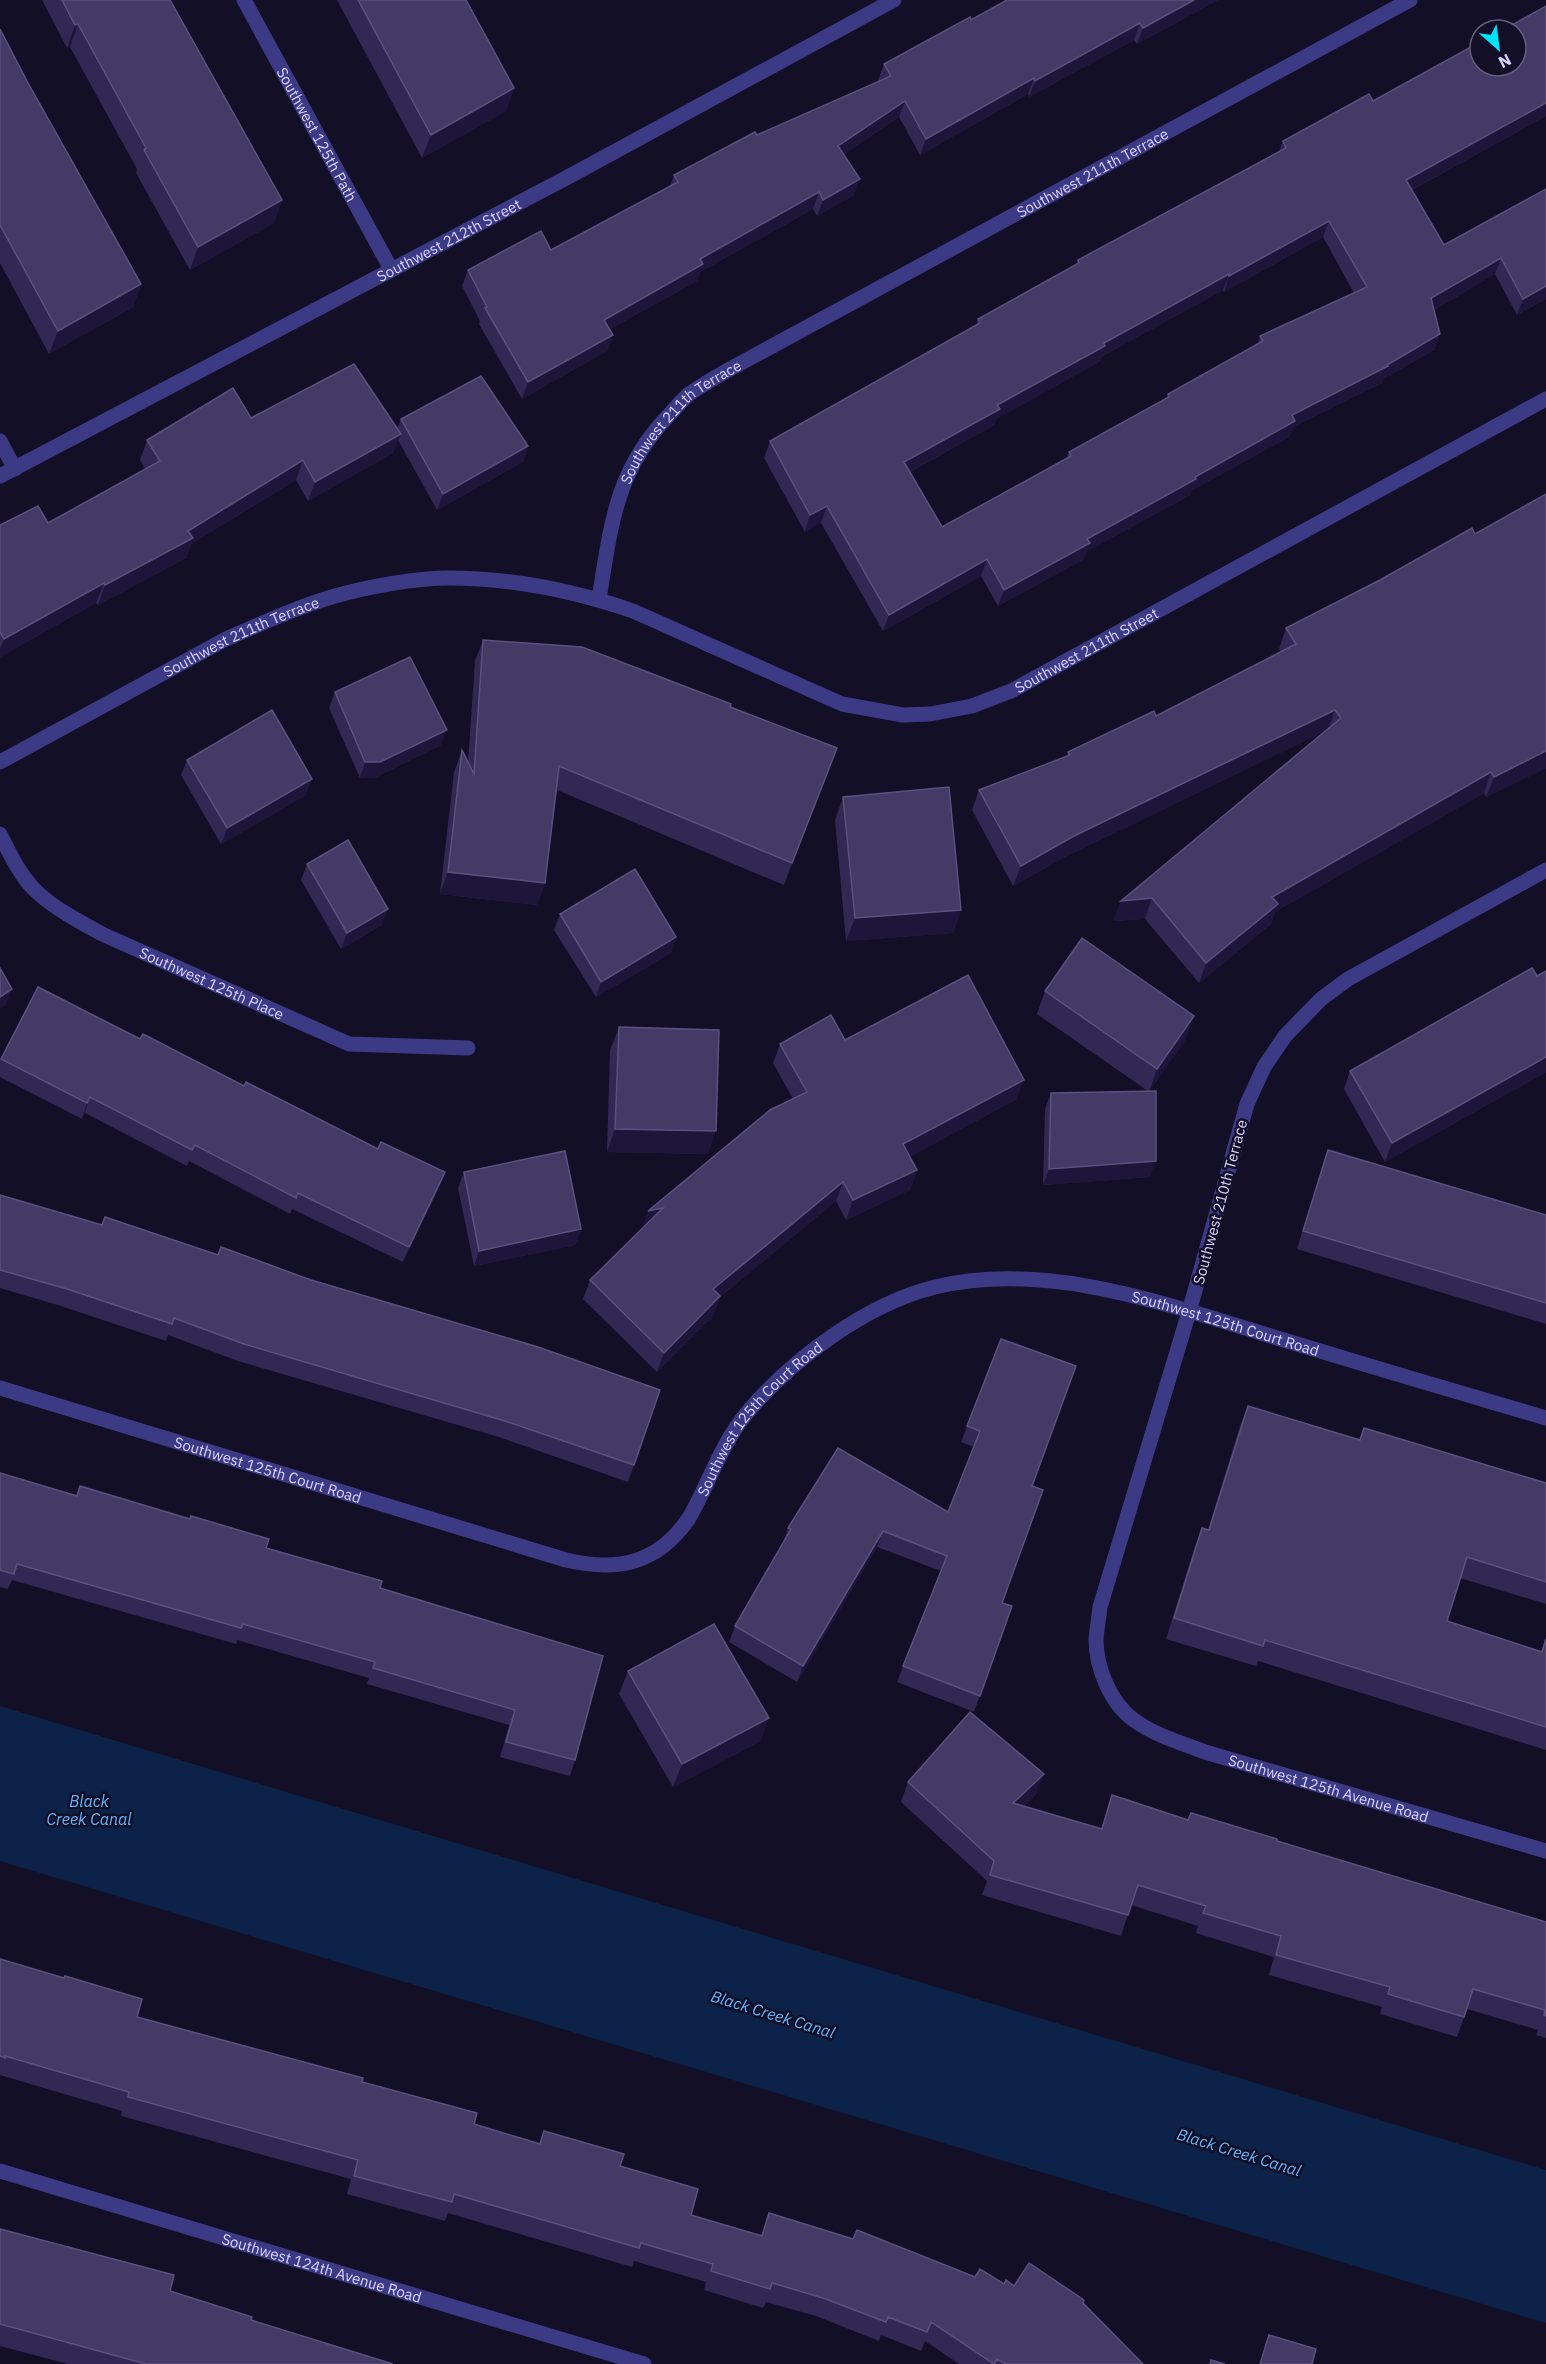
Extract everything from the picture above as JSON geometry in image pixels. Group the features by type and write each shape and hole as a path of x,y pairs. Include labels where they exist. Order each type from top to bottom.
{"street":[{"name":"Southwest 125th Path","path":"244,0 391,269"},
{"name":"Southwest 212th Street","path":"0,476 568,177 894,0"},
{"name":"Southwest 211th Terrace","path":"0,762 224,640 334,596 370,588 448,578 532,586 599,599 618,495 629,470 653,432 687,396 730,369 1410,0"},
{"name":"Southwest 211th Street","path":"599,599 633,610 842,704 903,715 930,714 972,706 1011,691 1546,399"},
{"path":"0,441 15,468"},
{"name":"Southwest 125th Place","path":"0,834 21,872 37,893 102,934 350,1044 468,1048"},
{"name":"Southwest 210th Terrace","path":"1119,1705 1107,1686 1099,1664 1096,1640 1100,1607 1189,1312 1247,1104 1264,1067 1285,1036 1321,999 1348,979 1546,870"},
{"name":"Southwest 125th Court Road","path":"0,1388 566,1560 590,1566 613,1567 636,1561 655,1551 689,1518 725,1446 744,1416 769,1388 807,1355 850,1325 894,1303 934,1287 976,1281 1017,1279 1058,1281 1101,1288 1546,1418"},
{"name":"Southwest 125th Avenue Road","path":"1119,1705 1133,1720 1163,1736 1205,1752 1546,1851"},
{"name":"Southwest 124th Avenue Road","path":"0,2171 644,2364"}],"water":[{"name":"Black Creek Canal","path":"0,1706 1546,2170 1546,2323 0,1861"}],"building":[{"path":"62,0 170,0 282,200 198,247 78,24 75,25"},
{"path":"358,0 466,0 514,88 431,135"},
{"path":"1007,0 1194,0 1143,28 1140,23 1035,81 1034,78 926,139 905,101 838,146 860,179 823,200 819,192 700,259 703,264 604,320 613,335 528,382 485,308 487,307 468,270 541,231 551,250 678,182 674,175 755,132 757,135 891,76 884,64 970,17 971,20"},
{"path":"1546,6 1546,103 1406,180 1444,245 1546,189 1546,286 1523,299 1501,258 1431,298 1440,334 1388,366 1292,415 1295,421 1087,539 1090,543 1004,590 987,559 889,615 827,506 810,515 770,441 980,323 978,319 1079,263 1078,260 1286,148 1283,141 1369,94 1373,101 1468,49 1468,78 1528,78 1528,18 1524,18","holes":["1329,221 1367,287 1260,336 1263,341 1168,394 1169,397 1069,452 1071,456 942,527 904,462 1000,409 997,405 1105,346 1104,343"]},
{"path":"0,29 141,284 58,331 0,225"},
{"path":"354,364 401,434 315,482 303,460 188,531 193,538 105,585 104,583 4,639 0,632 0,525 38,506 48,523 160,461 147,440 233,388 251,418"},
{"path":"481,376 528,446 443,494 401,419"},
{"path":"1546,494 1546,751 1494,777 1491,772 1272,897 1278,904 1206,963 1152,898 1121,901 1341,718 1335,710 1074,836 1021,866 979,790 1070,755 1068,752 1154,711 1156,716 1296,644 1286,628 1380,580 1472,528 1475,534"},
{"path":"483,640 582,647 731,704 730,707 837,748 792,863 559,766 545,883 448,872 462,750 474,774"},
{"path":"410,657 447,730 380,762 365,762 335,692"},
{"path":"272,710 312,779 227,828 187,760"},
{"path":"949,787 961,910 855,918 843,797"},
{"path":"348,840 388,909 347,933 307,864"},
{"path":"635,869 676,937 601,982 560,914"},
{"path":"1082,938 1194,1016 1157,1069 1045,991"},
{"path":"0,968 12,989 0,997"},
{"path":"1532,968 1537,976 1546,971 1546,1057 1392,1143 1350,1071"},
{"path":"968,975 1024,1080 903,1144 917,1170 853,1200 843,1182 713,1289 720,1296 664,1353 590,1280 663,1208 648,1211 770,1110 807,1092 780,1044 831,1015 845,1040"},
{"path":"38,987 140,1039 143,1034 244,1086 246,1082 378,1149 381,1142 445,1172 409,1247 298,1193 296,1198 195,1145 192,1150 90,1097 87,1103 1,1059"},
{"path":"619,1027 719,1030 716,1131 615,1129"},
{"path":"1156,1091 1156,1161 1049,1169 1051,1093"},
{"path":"1328,1150 1546,1215 1546,1303 1303,1231"},
{"path":"565,1151 581,1229 479,1251 464,1172"},
{"path":"0,1195 102,1225 105,1217 218,1255 221,1247 311,1280 538,1347 660,1390 634,1465 505,1421 244,1344 174,1318 172,1324 67,1289 0,1270"},
{"path":"1001,1339 1076,1366 1032,1486 1043,1490 1002,1603 1012,1606 980,1696 903,1666 947,1556 883,1531 803,1666 735,1626 791,1529 788,1528 838,1448 948,1512 980,1431 967,1426"},
{"path":"1248,1406 1360,1440 1364,1428 1546,1483 1546,1582 1467,1557 1447,1621 1542,1652 1546,1639 1546,1727 1265,1640 1263,1646 1174,1618 1202,1528 1209,1530"},
{"path":"0,1473 77,1496 80,1486 190,1519 191,1516 269,1539 266,1548 382,1581 380,1588 603,1656 575,1760 506,1742 515,1710 373,1668 375,1662 243,1624 241,1628 17,1564 14,1574 0,1570"},
{"path":"714,1624 769,1718 682,1764 628,1671"},
{"path":"970,1712 1044,1774 1013,1803 1102,1829 1112,1795 1188,1820 1191,1813 1546,1922 1546,2016 1544,2015 1545,2010 1473,1989 1464,2017 1388,1994 1390,1987 1276,1955 1281,1936 1203,1913 1206,1906 1138,1885 1128,1915 990,1875 994,1861 908,1782"},
{"path":"0,1959 142,1999 137,2017 363,2078 362,2082 477,2113 474,2124 540,2144 544,2131 624,2154 620,2166 698,2189 691,2215 762,2236 769,2213 853,2239 857,2230 975,2277 980,2269 1004,2284 1006,2280 1014,2286 1029,2263 1084,2300 1083,2303 1143,2364 1006,2364 997,2359 994,2364 931,2322 927,2332 888,2317 886,2322 823,2298 772,2283 770,2289 711,2271 713,2264 641,2243 639,2248 454,2194 452,2202 354,2176 358,2160 128,2097 129,2092 5,2056 5,2058 0,2056"},
{"path":"0,2229 174,2275 170,2291 252,2317 251,2320 393,2364 146,2364 0,2324"},
{"path":"1269,2335 1316,2349 1312,2364 1260,2364"},
{"path":"1211,2360 1225,2364 1210,2364"}]}
